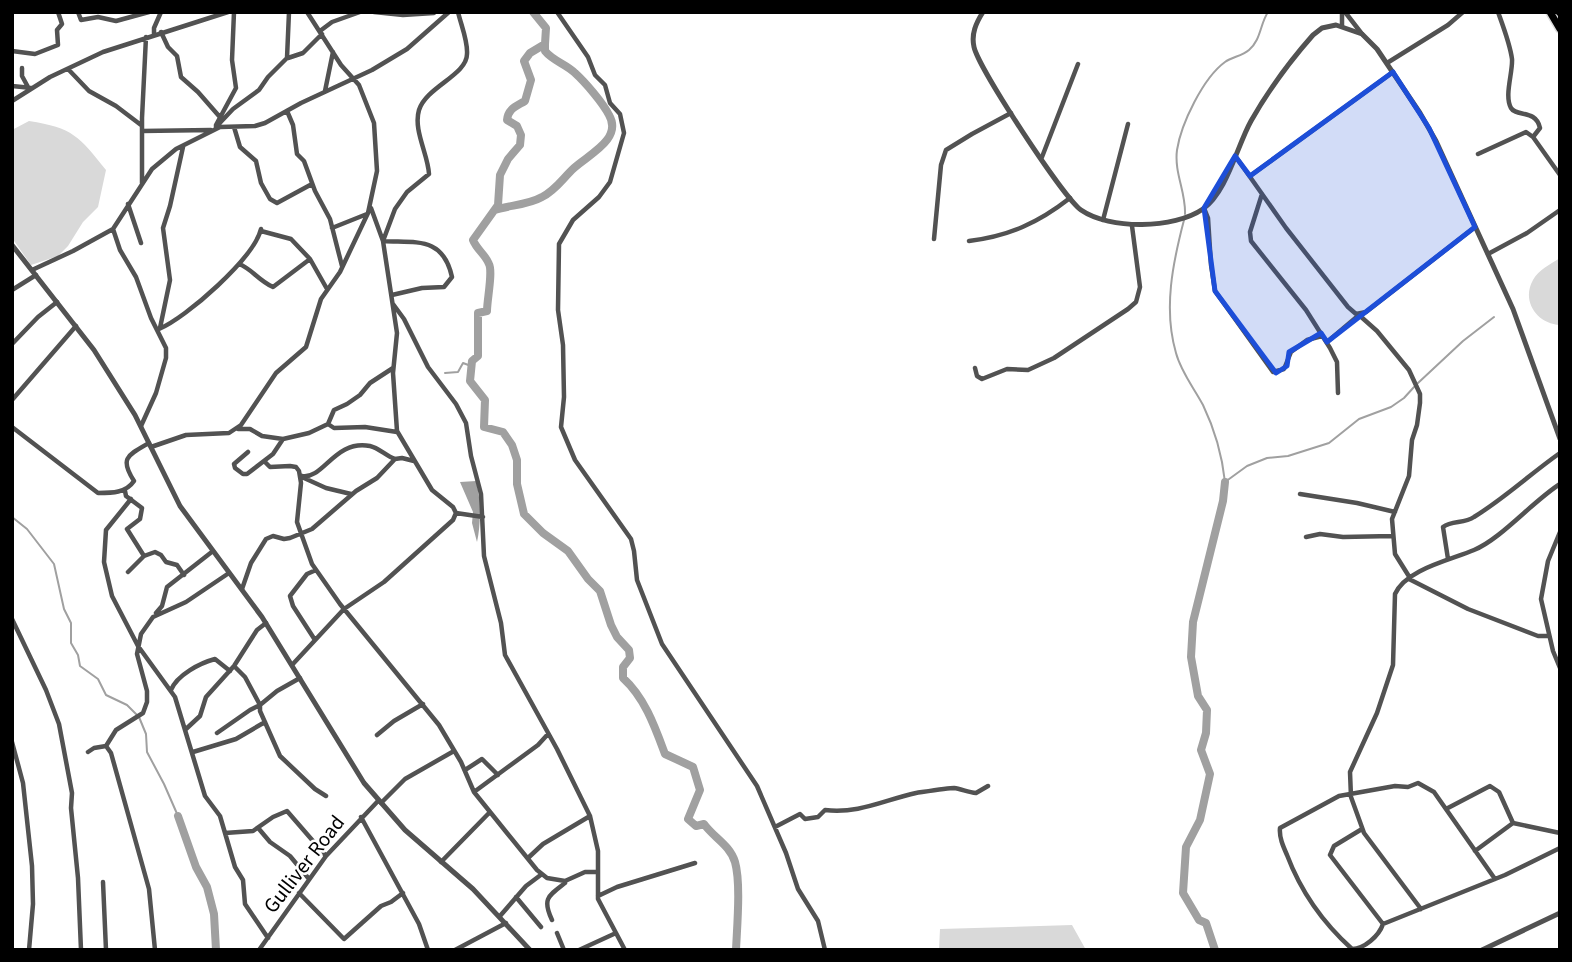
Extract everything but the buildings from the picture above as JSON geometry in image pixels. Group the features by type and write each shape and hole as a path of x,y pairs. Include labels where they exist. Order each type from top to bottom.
{"highway":[{"path":"1550,12 1560,29"}],"street":[{"path":"12,51 35,54 58,45 57,30 62,24 58,12"},
{"path":"78,12 81,20 101,18 112,21 149,12"},
{"path":"154,34 161,12"},
{"path":"12,101 31,88 103,52 228,12"},
{"path":"213,130 236,88 232,60 234,12"},
{"path":"287,58 289,12"},
{"path":"237,429 276,373 306,347 321,299 342,266 368,213 377,171 376,128 359,85 332,52 307,12"},
{"path":"332,22 333,12"},
{"path":"12,290 34,272 113,229 158,163 213,130 233,109 259,90 287,58 303,53 332,22 360,12"},
{"path":"374,12 403,15 433,13 436,24"},
{"path":"68,69 89,91 116,106 142,128 167,132 256,127 372,70 407,49 449,12"},
{"path":"383,241 395,209 407,192 429,174 419,126 420,107 429,95 462,68 467,59 458,12"},
{"path":"557,12 584,51 595,75 605,85 610,103 620,114 624,133 610,182 599,197 573,219 559,244 558,310 563,345 564,397 561,427 575,460 631,539 635,551 637,580 662,644 757,786 786,853 798,889 818,921 825,950"},
{"path":"982,12 974,27 973,44 976,55 1011,113 1070,198 1078,208 1103,221 1132,226 1168,221 1204,208 1217,193 1262,103 1306,43 1322,28 1330,25 1342,26 1362,34"},
{"path":"1342,26 1343,12"},
{"path":"1343,12 1387,63 1429,128 1513,309 1560,439"},
{"path":"1387,63 1448,25 1463,12"},
{"path":"1497,12 1512,61 1509,82 1511,108 1528,114 1539,122 1540,128 1533,136"},
{"path":"161,32 168,47 177,56 181,77 219,116"},
{"path":"142,183 146,37"},
{"path":"325,91 332,52"},
{"path":"1042,158 1079,64"},
{"path":"22,68 22,76 31,88"},
{"path":"1250,176 1393,72"},
{"path":"12,86 31,88"},
{"path":"287,111 293,125 297,154 304,161 332,228 342,266"},
{"path":"933,239 941,165 946,150 1011,113"},
{"path":"1103,221 1128,124"},
{"path":"234,127 240,147 256,161 261,183 273,201 277,203 313,184"},
{"path":"1478,154 1526,132 1533,136 1560,175"},
{"path":"158,329 170,280 163,228 183,147"},
{"path":"1235,156 1348,307 1377,331 1417,384 1420,399 1412,440 1409,476 1392,519 1395,554 1409,578 1468,609 1538,636 1549,636"},
{"path":"1262,193 1250,234 1251,241 1306,310 1326,342 1337,362 1338,393"},
{"path":"969,241 1023,229 1049,215 1070,198"},
{"path":"128,204 141,243"},
{"path":"292,665 344,609 384,582 453,520 456,513 453,507 432,489 397,432 393,368 398,344 383,241 370,205"},
{"path":"1204,208 1208,218 1215,291 1273,372 1284,369 1291,352 1304,342 1322,336"},
{"path":"1488,254 1527,233 1560,210"},
{"path":"332,228 368,213"},
{"path":"975,368 977,376 982,379 1007,369 1022,371 1038,366 1133,306 1139,296 1140,286 1132,226"},
{"path":"1326,342 1475,228"},
{"path":"113,229 120,250 136,277 151,318 165,344 166,358 151,409 141,427"},
{"path":"158,329 177,320 203,299 238,264 256,242 261,230 289,238 310,259 327,289"},
{"path":"383,241 424,242 438,248 452,277 444,287 422,288 392,295"},
{"path":"13,248 109,372 141,427 180,506 265,623 364,783 411,836 473,889 530,950"},
{"path":"238,264 247,268 259,281 273,287 310,259"},
{"path":"12,344 57,302"},
{"path":"393,304 404,318 428,366 456,404 466,423 471,456 479,483 484,556 501,623 505,655 590,816 597,842 598,896 624,949"},
{"path":"12,400 75,326"},
{"path":"12,428 43,449 96,493 126,490 134,481 126,467 126,461 131,454 150,445 186,435 218,435 237,429 250,429 262,436 283,439 309,433 328,424 334,410 354,399 370,383 393,368"},
{"path":"328,424 334,428 365,427 397,432"},
{"path":"248,452 234,464 243,474 264,461 283,439"},
{"path":"302,476 311,476 346,448 372,446 395,459"},
{"path":"1448,559 1443,527 1451,522 1462,524 1469,521 1560,453"},
{"path":"242,589 251,563 266,539 273,536 290,538 318,525 395,459 415,461"},
{"path":"264,461 270,467 296,467 302,476 326,488 352,494"},
{"path":"302,476 296,522 316,570 396,675 439,725 465,770 474,792 528,859 541,874 557,881 569,880"},
{"path":"1421,909 1362,829 1351,799 1350,772 1377,713 1393,665 1395,594 1398,587 1409,578 1480,547 1560,484"},
{"path":"126,490 125,494 143,511 140,519 127,529 144,556"},
{"path":"1300,494 1395,512"},
{"path":"131,499 106,527 104,562 112,596 138,646 171,691 187,729 196,771 205,796 220,816 235,867 243,880 246,906 268,938"},
{"path":"456,513 483,517"},
{"path":"1560,532 1548,561 1541,599 1549,636 1560,668"},
{"path":"1306,537 1320,534 1343,537 1393,536"},
{"path":"88,752 106,746 116,730 143,713 147,691 139,663 138,646 141,634 162,605 166,589 213,551"},
{"path":"128,572 152,552 158,553 166,562 177,565 184,575"},
{"path":"315,640 293,606 290,596 307,574 316,570"},
{"path":"153,617 186,602 229,573"},
{"path":"12,619 59,724 72,793 81,950"},
{"path":"187,729 200,716 206,697 232,668 257,630 265,623"},
{"path":"171,691 175,683 205,662 216,660 232,668 245,677 260,705 260,711 280,756 315,789 327,796"},
{"path":"217,733 300,678"},
{"path":"377,735 423,704"},
{"path":"193,751 236,739 265,722"},
{"path":"474,792 538,746 548,734"},
{"path":"12,742 23,783 32,866 33,904 29,950"},
{"path":"106,746 111,753 149,889 155,950"},
{"name":"Gulliver Road","path":"259,950 326,856 361,817 401,782 454,751"},
{"path":"465,770 482,759 498,775"},
{"path":"1496,879 1430,788 1418,783 1408,788 1395,786 1351,792 1329,800 1283,826 1279,832 1294,873 1307,898 1332,930 1355,950 1378,934 1383,924 1496,879 1560,848"},
{"path":"775,827 800,814 805,819 818,817 825,810 844,812 858,807 869,808 916,793 953,788 976,793 988,786"},
{"path":"1446,810 1490,786 1499,792 1513,823"},
{"path":"226,833 259,829 273,817 287,811 326,856"},
{"path":"441,862 490,812"},
{"path":"528,859 543,844 590,816"},
{"path":"361,817 422,930 428,950"},
{"path":"1475,851 1513,823 1560,833"},
{"path":"259,829 270,842 290,856 309,879"},
{"path":"1362,829 1334,846 1331,855 1383,924"},
{"path":"598,896 617,887 695,863"},
{"path":"552,920 546,907 547,900 553,893 569,880 588,871 598,872"},
{"path":"500,916 526,886 541,874"},
{"path":"103,883 106,950"},
{"path":"299,893 344,939 381,906 403,893"},
{"path":"516,897 541,927"},
{"path":"1482,950 1560,914"},
{"path":"455,950 506,923"},
{"path":"557,933 563,949"},
{"path":"579,950 616,933"}],"highlighted area":[{"path":"1393,72 1429,128 1475,227 1327,342 1321,333 1289,352 1287,366 1276,373 1215,291 1204,208 1235,156 1250,176"}],"shaded area":[{"path":"29,121 56,127 74,135 106,170 98,207 83,222 68,246 58,256 31,265 12,238 12,130"},
{"path":"1560,258 1560,325 1544,321 1538,316 1529,296 1535,276"},
{"path":"476,481 480,511 477,542 472,523 473,512 460,482"},
{"path":"1072,925 1086,950 939,950 940,929"}],"waterway":[{"path":"533,12 546,28 545,44 530,53 524,61 531,80 525,101 510,111 507,120 517,126 521,135 520,145 508,159 500,175 498,205 473,240 487,261 490,273 487,311 478,313 478,356 472,361 470,381 485,400 484,427 503,432 512,445 517,460 517,484 524,514 543,533 568,551 600,591 611,625 617,637 629,650 630,658 623,667 623,678 643,704 665,754 693,767 700,790 688,819 696,826 704,824 729,851 735,862 738,893 736,950"},
{"path":"1185,214 1178,175 1177,150 1188,115 1201,90 1217,69 1253,46 1268,12"},
{"path":"495,210 531,202 547,194 602,146 611,132 609,115 598,99 575,73 545,51 545,44"},
{"path":"1184,220 1171,286 1172,336 1181,367 1211,424 1220,452 1225,482"},
{"path":"1418,383 1463,341 1494,317"},
{"path":"445,373 458,372 463,363 471,366"},
{"path":"1225,482 1247,466 1267,458 1288,456 1329,443 1359,419 1391,407 1414,387"},
{"path":"1215,950 1206,923 1199,920 1183,893 1186,847 1200,820 1210,774 1201,750 1206,733 1207,710 1198,696 1191,657 1193,622 1223,501 1225,482"},
{"path":"12,517 27,529 54,564 64,609 71,623 71,643 78,655 80,666 98,679 106,695 127,705 139,717 146,734 147,752 178,816"},
{"path":"178,816 196,867 207,887 214,914 216,950"}]}
